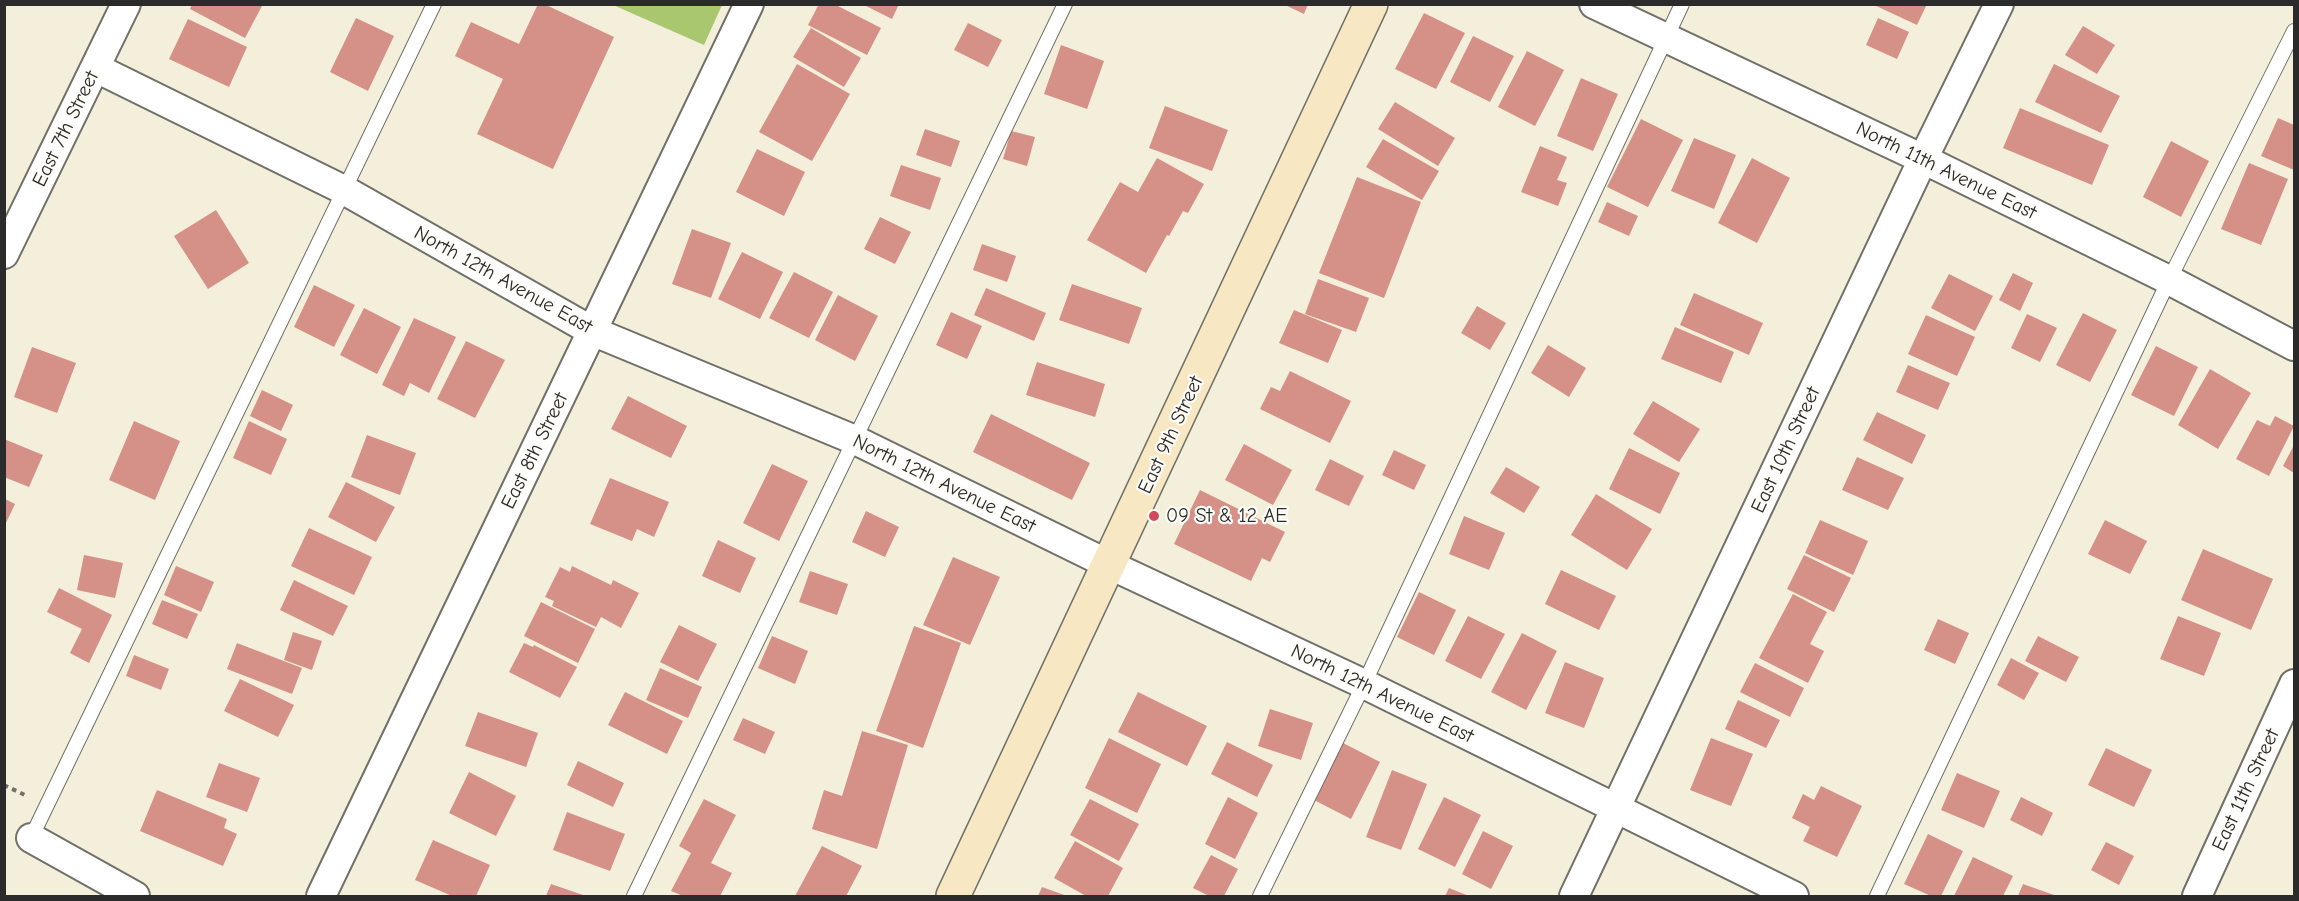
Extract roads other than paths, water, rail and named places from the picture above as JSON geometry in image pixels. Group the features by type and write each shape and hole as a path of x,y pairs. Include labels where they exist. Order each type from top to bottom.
{"street":[{"name":"East 7th Street","path":"4,254 126,4"},
{"name":"East 8th Street","path":"321,897 749,4"},
{"name":"East 9th Street","path":"953,897 1371,4"},
{"name":"North 11th Avenue East","path":"1594,4 1923,159 2169,280 2295,346"},
{"name":"East 10th Street","path":"1574,897 1923,159 1999,4"},
{"name":"North 12th Avenue East","path":"96,68 344,190 592,331 855,441 1110,565 1365,684 1794,897"},
{"name":"East 11th Street","path":"2197,897 2295,684"},
{"path":"31,838 135,897"}],"lane":[{"path":"31,838 434,4"},
{"path":"634,897 1065,4"},
{"path":"1260,897 1365,684 1682,4"},
{"path":"1877,897 2169,280 2295,31"}],"place":[{"name":"09 St & 12 AE","path":"1154,516"}]}
